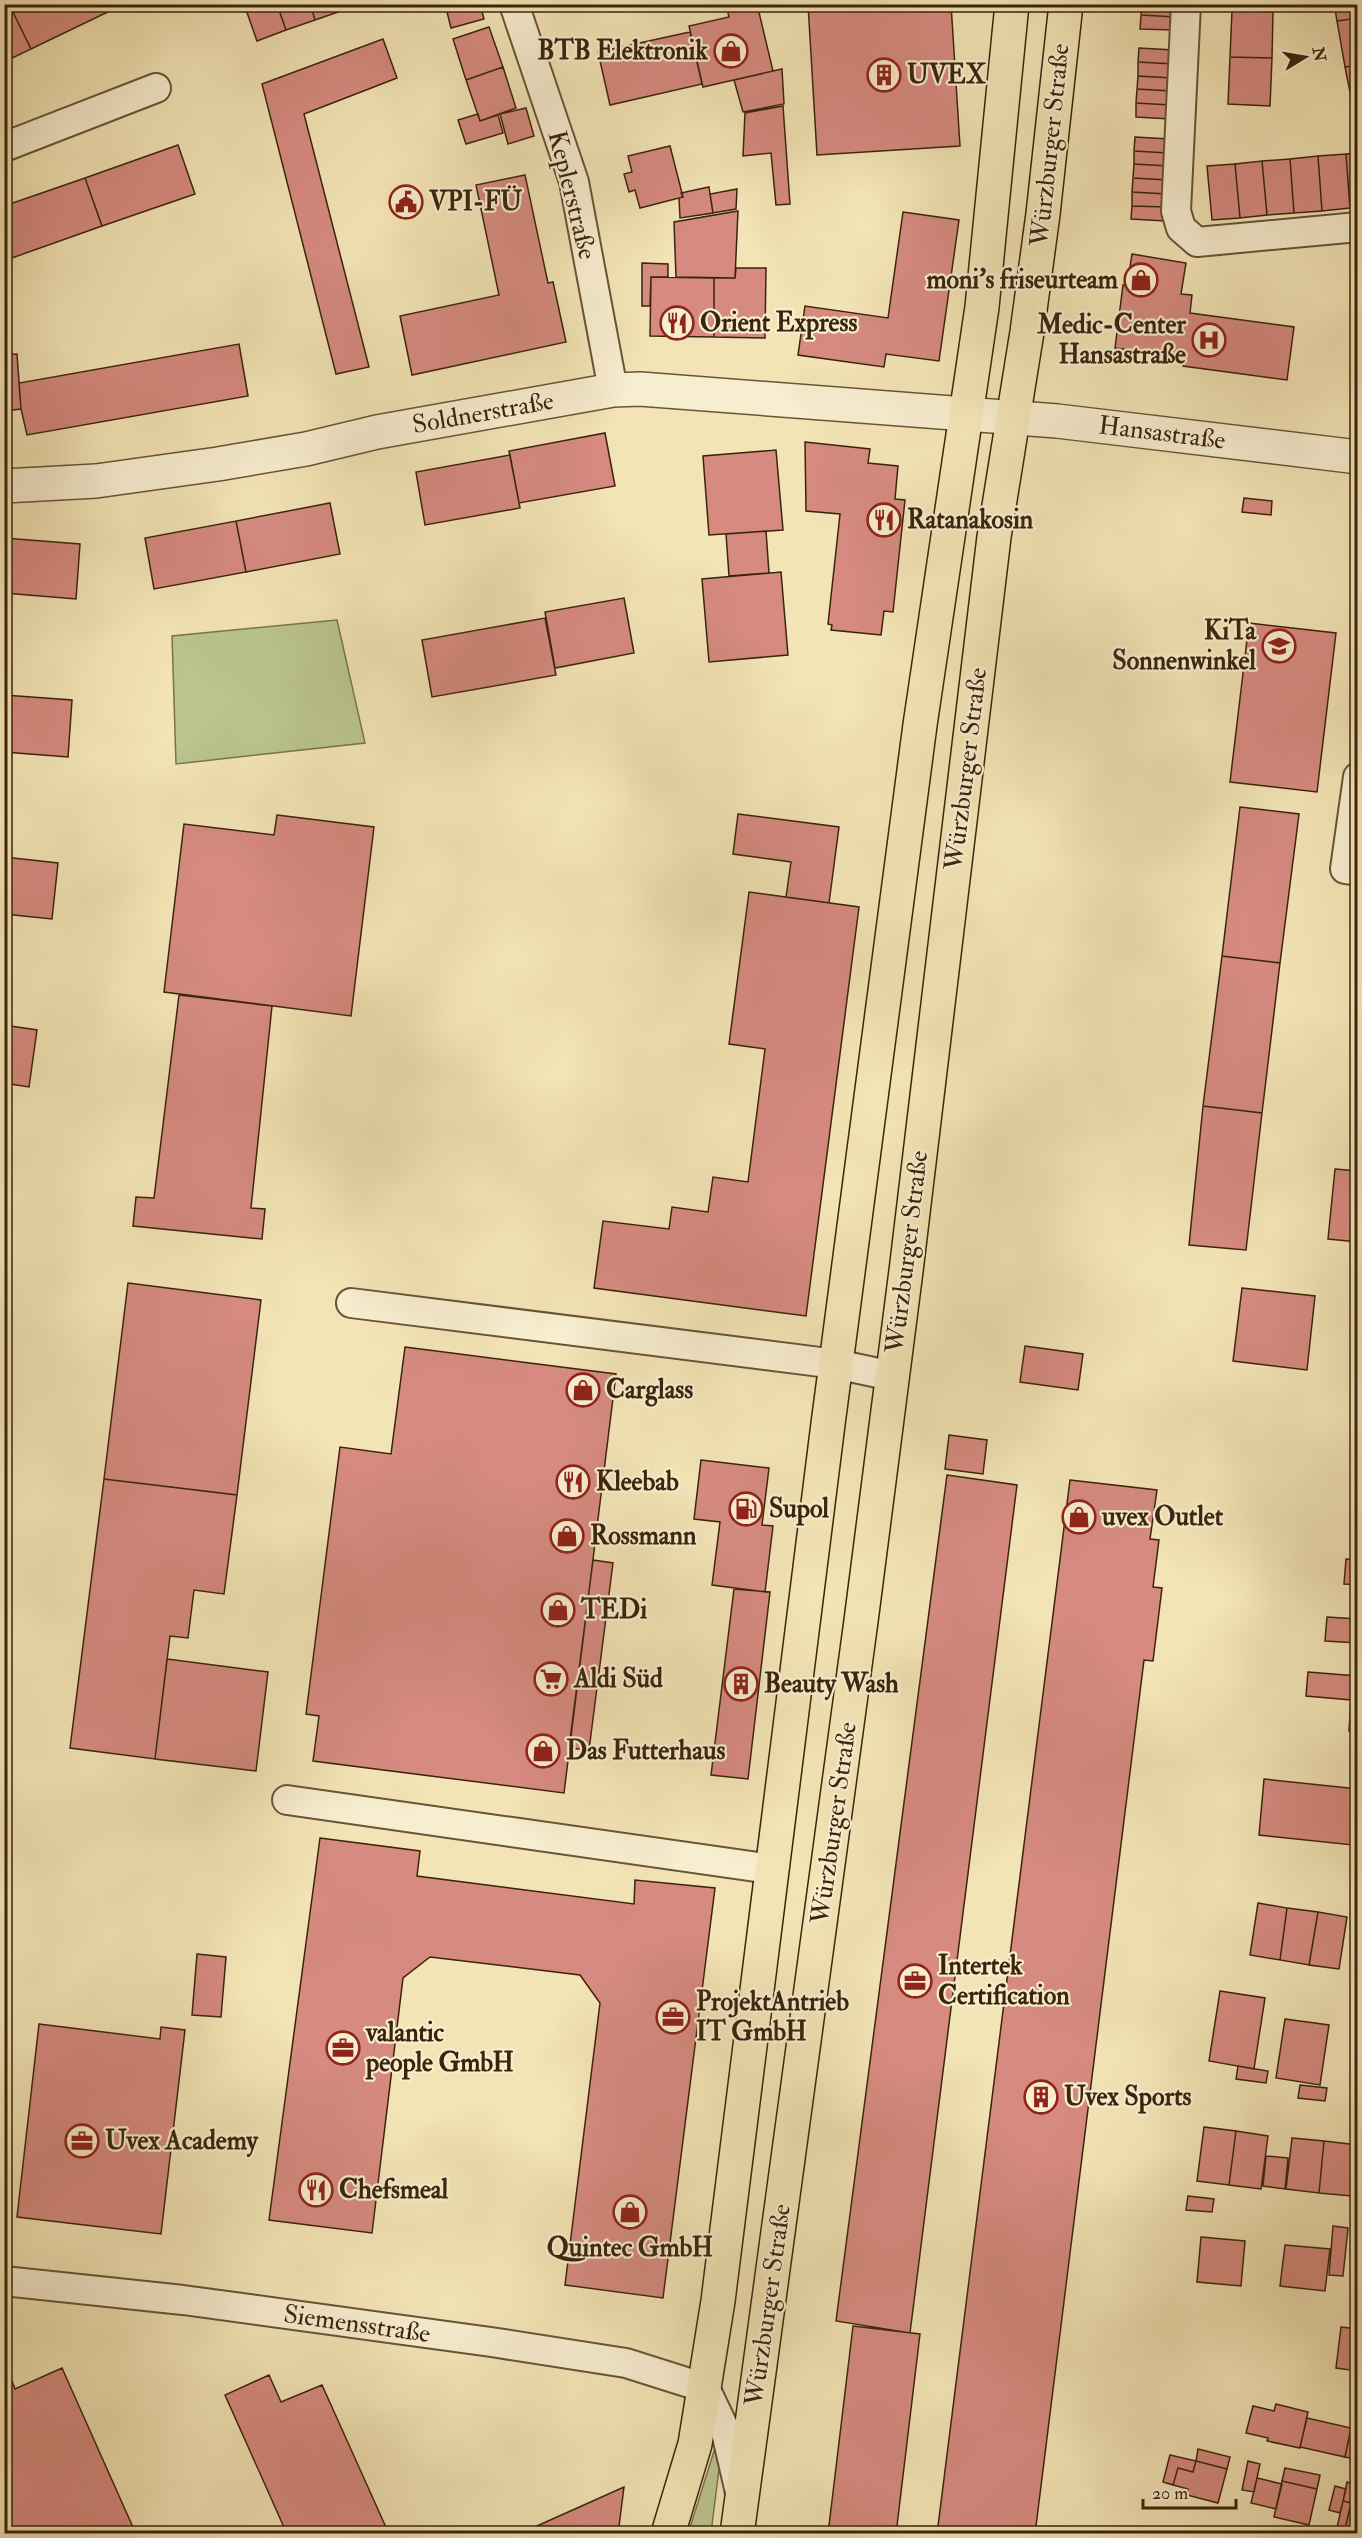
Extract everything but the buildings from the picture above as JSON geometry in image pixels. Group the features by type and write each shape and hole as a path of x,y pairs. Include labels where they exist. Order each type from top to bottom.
{"main road":[{"name":"Würzburger Straße","path":"668,2534 695,2444 718,2301 836,1364 919,737 993,213 1012,4"},
{"name":"Würzburger Straße","path":"737,2534 892,1376 994,537 1043,214 1066,4"}],"street":[{"name":"Keplerstraße","path":"514,4 574,182 613,390"},
{"path":"1186,4 1176,211 1181,228 1197,242 1358,227"},
{"path":"4,147 156,88"},
{"name":"Soldnerstraße","path":"4,486 96,481 218,464 306,449 377,432 613,390 640,389 768,397 965,416"},
{"name":"Hansastraße","path":"965,416 1013,417 1358,457"},
{"path":"1351,870 1358,777"},
{"path":"351,1303 836,1364 892,1376"},
{"path":"287,1800 771,1869"},
{"name":"Siemensstraße","path":"4,2281 183,2300 491,2342 626,2363 705,2388"},
{"name":"Würzburger Straße","path":"705,2388 726,2432 742,2498"}],"green space":[{"path":"337,620 365,743 176,764 172,636"},
{"path":"714,2451 720,2461 711,2533 688,2534"}],"place":[{"name":"BTB Elektronik","path":"731,51"},
{"name":"UVEX","path":"884,75"},
{"name":"VPI-FÜ","path":"406,202"},
{"name":"moni's friseurteam","path":"1141,280"},
{"name":"Orient Express","path":"677,323"},
{"name":"Medic-Center Hansastraße","path":"1209,340"},
{"name":"Ratanakosin","path":"884,520"},
{"name":"KiTa Sonnenwinkel","path":"1279,646"},
{"name":"Carglass","path":"583,1390"},
{"name":"Kleebab","path":"573,1482"},
{"name":"Supol","path":"746,1509"},
{"name":"uvex Outlet","path":"1079,1517"},
{"name":"Rossmann","path":"567,1536"},
{"name":"TEDi","path":"558,1610"},
{"name":"Aldi Süd","path":"551,1679"},
{"name":"Beauty Wash","path":"741,1684"},
{"name":"Das Futterhaus","path":"543,1751"},
{"name":"Intertek Certification","path":"915,1981"},
{"name":"ProjektAntrieb IT GmbH","path":"673,2017"},
{"name":"valantic people GmbH","path":"343,2048"},
{"name":"Uvex Sports","path":"1041,2097"},
{"name":"Uvex Academy","path":"82,2141"},
{"name":"Chefsmeal","path":"316,2190"},
{"name":"Quintec GmbH","path":"630,2212"}]}
